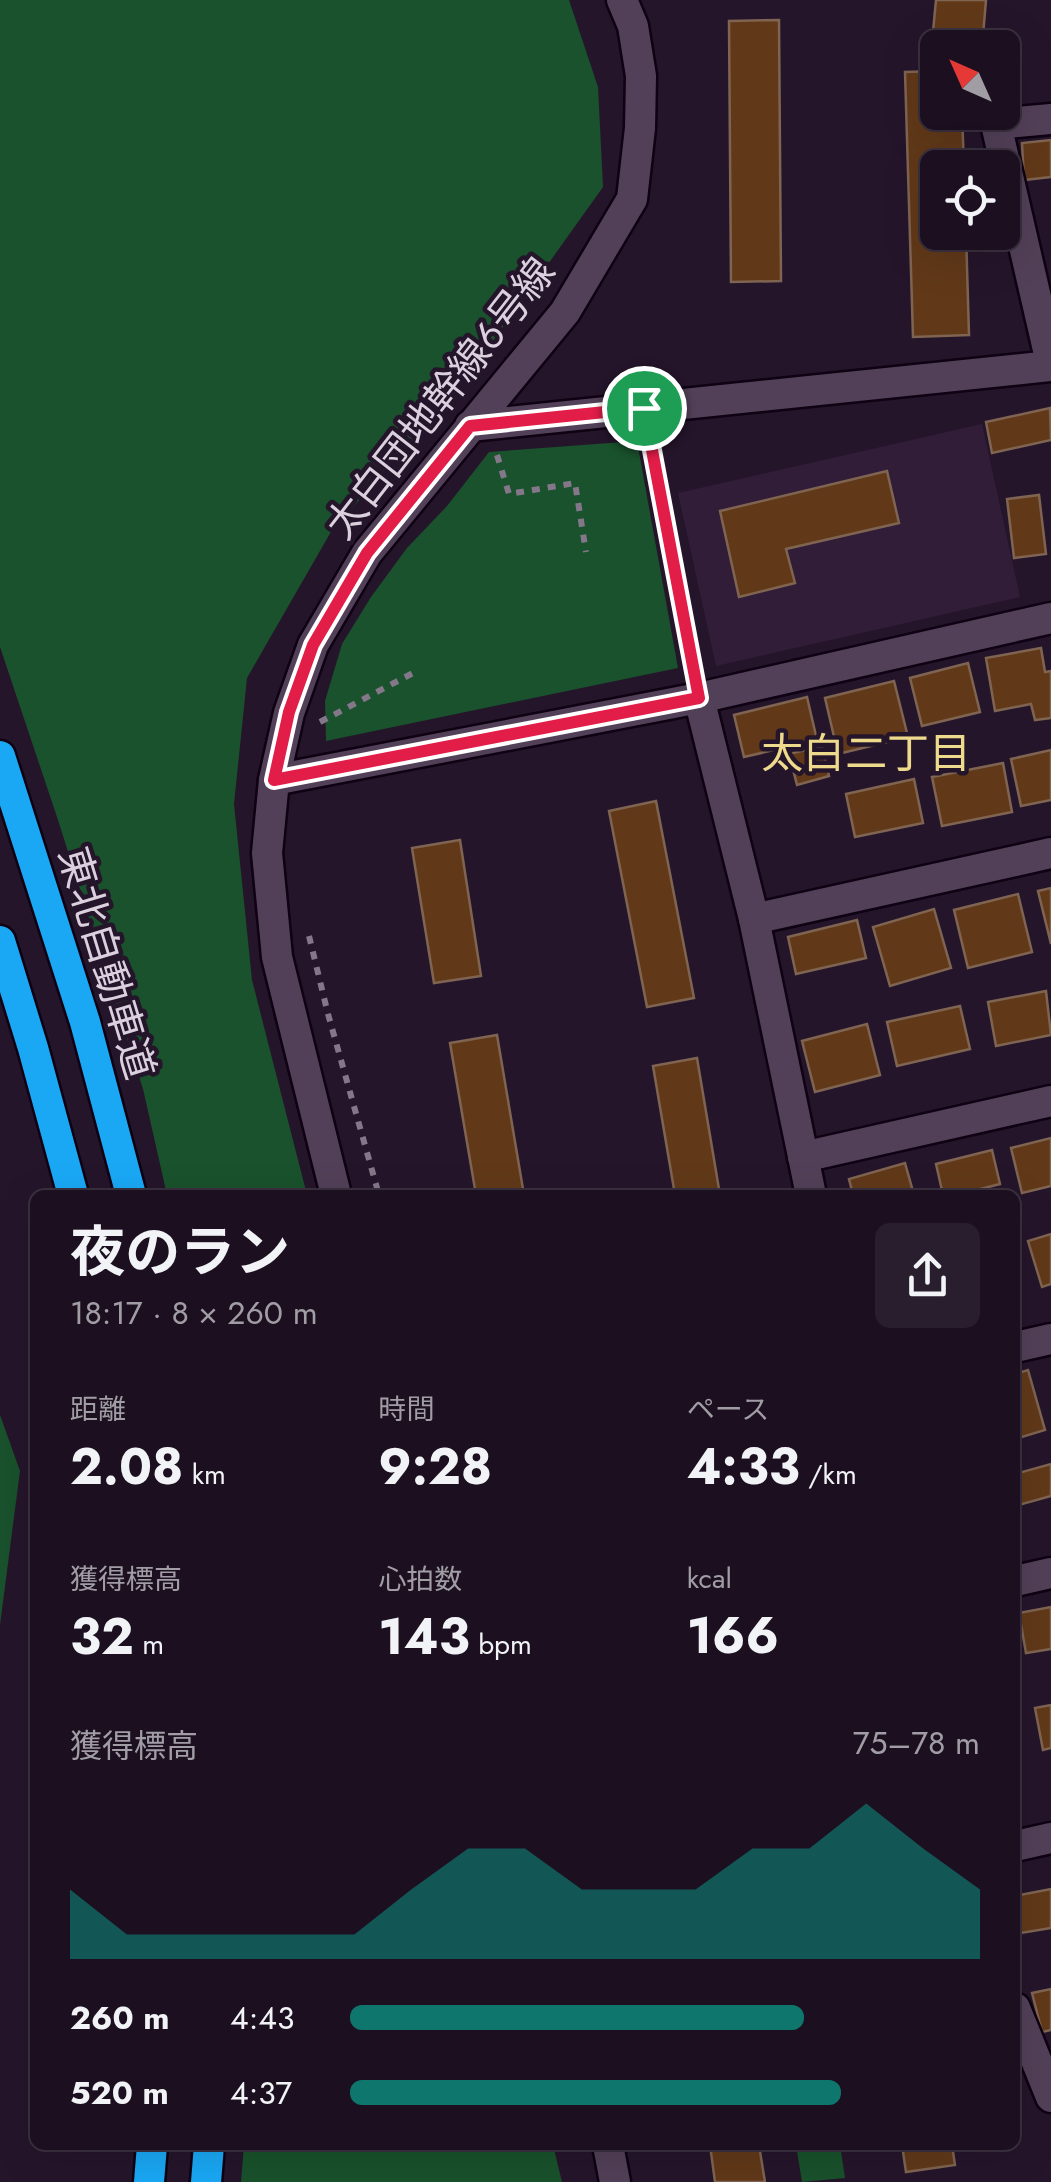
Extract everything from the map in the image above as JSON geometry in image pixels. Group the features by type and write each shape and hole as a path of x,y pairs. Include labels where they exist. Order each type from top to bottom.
{"highway":[{"name":"東北自動車道","path":"0,756 85,1022 130,1190"},
{"path":"0,941 71,1190"},
{"path":"149,2182 152,2150"},
{"path":"206,2182 209,2150"}],"street":[{"name":"太白団地幹線６号線","path":"335,1190 277,957 267,853 274,780 289,712 313,645 367,553 565,312 632,199 641,76 634,26 622,0"},
{"path":"470,426 1051,364 996,124 1051,118"},
{"path":"274,780 699,698 1051,618"},
{"path":"699,698 754,919 810,1190"},
{"path":"754,919 1051,853"},
{"path":"802,1157 1051,1101"},
{"path":"1020,1346 1051,1339"},
{"path":"1020,1580 1051,1573"},
{"path":"1020,1845 1051,1838"},
{"path":"1020,2020 1051,2097"},
{"path":"609,2150 616,2182"}],"path":[{"path":"644,408 699,698"},
{"path":"496,450 508,494 576,482 586,552"},
{"path":"315,725 412,674"}],"shaded area":[{"path":"982,424 1020,597 716,666 678,493"}],"green space":[{"path":"0,0 569,0 598,87 603,187 451,400 332,530 247,678 234,804 252,980 306,1190 166,1190 143,1089 0,647"},
{"path":"637,441 678,668 326,741 325,701 342,644 407,548 447,506 489,452"},
{"path":"0,1415 20,1471 0,1625"},
{"path":"244,2150 554,2150 562,2182 241,2182"},
{"path":"797,2150 841,2150 845,2178 802,2182"}],"building":[{"path":"936,0 986,0 984,30 933,30"},
{"path":"779,20 781,281 731,282 729,21"},
{"path":"905,72 920,72 920,130 963,130 963,150 920,150 920,250 967,250 969,335 913,337"},
{"path":"1051,140 1051,177 1024,180 1022,143"},
{"path":"1050,408 1051,440 992,453 986,422"},
{"path":"887,471 899,523 786,549 795,583 739,597 720,511"},
{"path":"1039,495 1046,554 1014,558 1007,499"},
{"path":"1041,648 1045,672 1051,671 1051,718 1035,720 1031,704 995,711 986,658"},
{"path":"968,663 980,712 922,726 910,678"},
{"path":"894,681 908,737 838,754 825,698"},
{"path":"807,697 817,740 744,757 734,715"},
{"path":"822,746 829,776 797,785 789,754"},
{"path":"1051,750 1051,800 1021,806 1011,759"},
{"path":"1003,763 1012,812 942,826 932,777"},
{"path":"914,779 923,823 855,837 846,794"},
{"path":"656,801 694,998 647,1007 609,811"},
{"path":"460,840 481,976 434,983 412,848"},
{"path":"1051,888 1051,944 1038,891"},
{"path":"1018,894 1032,952 968,968 954,910"},
{"path":"934,909 951,968 890,986 873,927"},
{"path":"857,920 866,958 796,974 788,937"},
{"path":"1046,991 1051,1035 996,1046 988,1002"},
{"path":"960,1006 970,1049 897,1066 887,1022"},
{"path":"867,1024 880,1075 815,1092 802,1041"},
{"path":"497,1035 523,1190 475,1190 450,1043"},
{"path":"697,1058 719,1190 674,1190 653,1066"},
{"path":"1051,1138 1051,1186 1022,1193 1011,1148"},
{"path":"992,1150 1000,1184 977,1190 942,1190 936,1164"},
{"path":"905,1163 913,1190 852,1190 849,1179"},
{"path":"1051,1234 1051,1284 1042,1287 1028,1241"},
{"path":"1028,1370 1045,1430 1020,1438 1020,1372"},
{"path":"1051,1464 1051,1496 1020,1505 1020,1473"},
{"path":"1051,1607 1051,1649 1026,1653 1020,1613"},
{"path":"1051,1705 1051,1748 1043,1750 1035,1708"},
{"path":"1051,1889 1051,1928 1020,1933 1020,1895"},
{"path":"1051,1989 1051,2030 1042,2032 1032,1993"},
{"path":"711,2150 760,2150 765,2182 715,2182"},
{"path":"903,2150 953,2150 955,2165 906,2172"}],"district":[{"name":"太白二丁目","path":"866,753"}],"route":[{"path":"644,408 699,698 274,780 289,712 313,645 367,553 470,426 644,408"}]}
